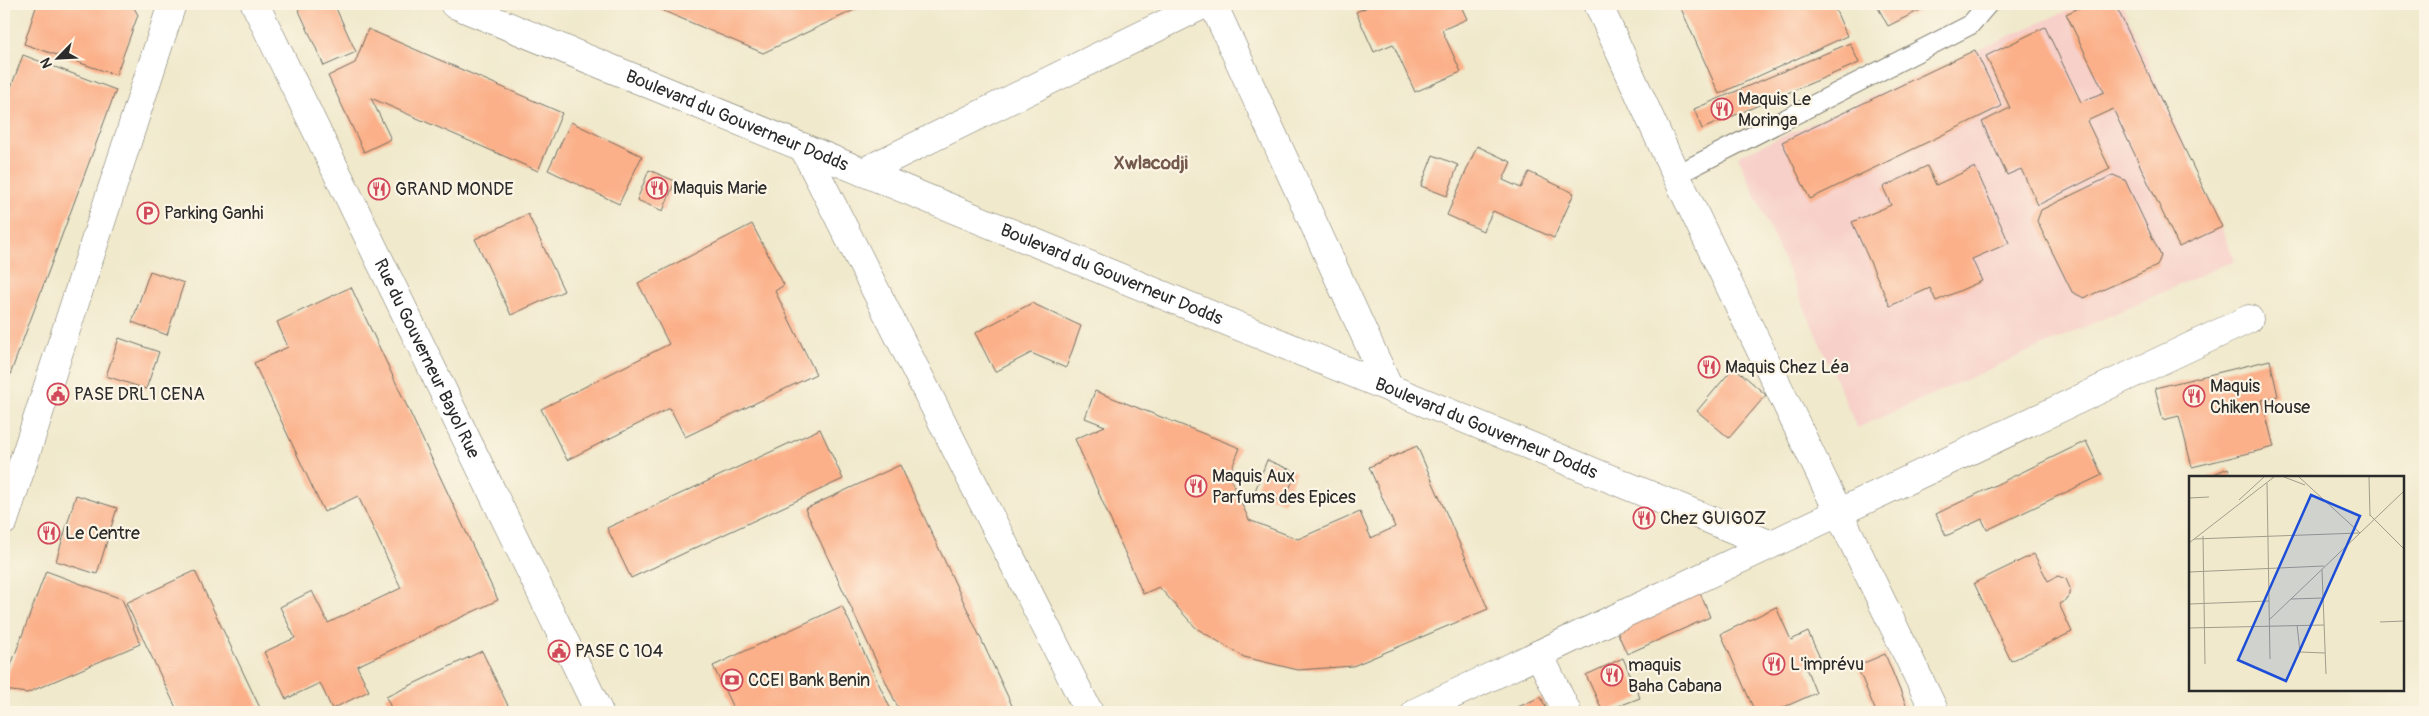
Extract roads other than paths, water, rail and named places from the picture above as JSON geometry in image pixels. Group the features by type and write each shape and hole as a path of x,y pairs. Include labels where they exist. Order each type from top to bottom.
{"street":[{"path":"4,520 172,4"},
{"name":"Rue du Gouverneur Bayol Rue","path":"254,4 599,712"},
{"name":"Boulevard du Gouverneur Dodds","path":"454,4 1769,544"},
{"path":"863,172 1205,4"},
{"path":"1213,4 1389,388"},
{"path":"1598,4 1676,175 1837,513 1935,712"},
{"path":"803,147 1089,712"},
{"path":"1416,712 2249,319"},
{"path":"1539,654 1567,712"}],"lane":[{"path":"1676,175 1970,25 1988,4"}],"place":[{"name":"Maquis Le Moringa","path":"1722,109"},
{"name":"Maquis Marie","path":"657,188"},
{"name":"GRAND MONDE","path":"379,189"},
{"name":"Parking Ganhi","path":"148,213"},
{"name":"Maquis Chez Léa","path":"1709,367"},
{"name":"PASE DRL1 CENA","path":"58,394"},
{"name":"Maquis Chiken House","path":"2194,396"},
{"name":"Maquis Aux Parfums des Epices","path":"1196,486"},
{"name":"Chez GUIGOZ","path":"1644,518"},
{"name":"Le Centre","path":"49,533"},
{"name":"PASE C 104","path":"559,651"},
{"name":"L'imprévu","path":"1774,664"},
{"name":"maquis Baha Cabana","path":"1612,675"},
{"name":"CCEI Bank Benin","path":"732,680"}],"district":[{"name":"Xwlacodji","path":"1151,163"}]}
